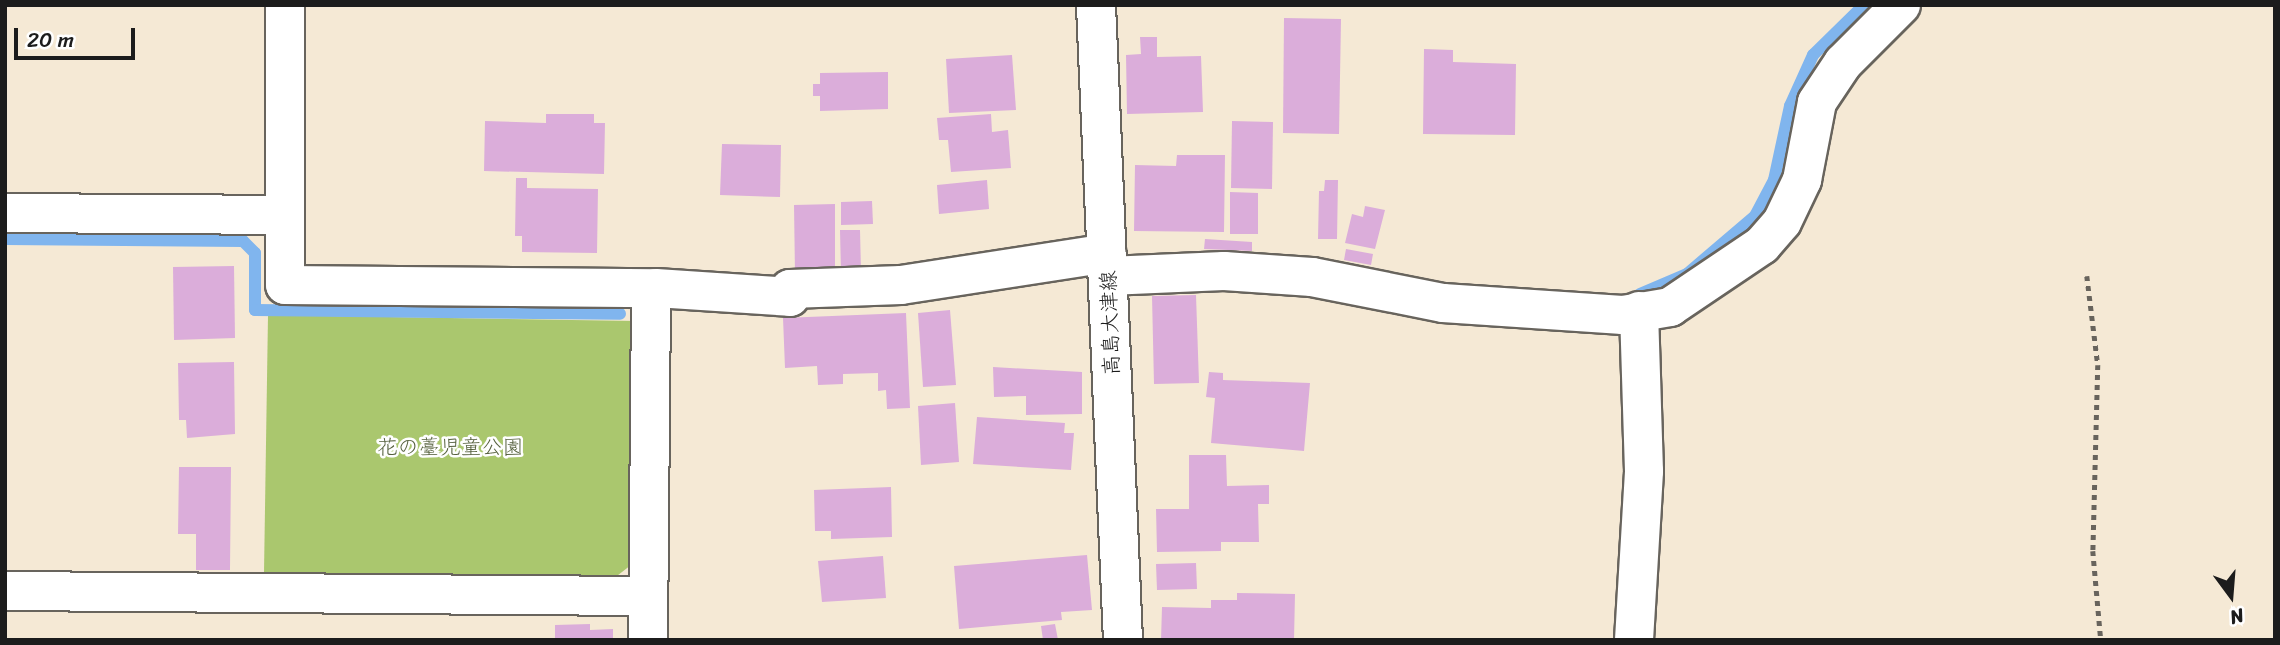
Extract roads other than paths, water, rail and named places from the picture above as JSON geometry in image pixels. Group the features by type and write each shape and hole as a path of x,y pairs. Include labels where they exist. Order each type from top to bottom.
{"street":[{"path":"285,5 285,285 651,291 790,297 790,289 901,285 1108,265 1312,277 1443,303 1623,315 1670,307 1719,277 1762,245 1782,222 1802,180 1817,102 1843,62 1901,5"},
{"name":"高島大津線","path":"1096,5 1123,640"},
{"path":"5,213 283,215"},
{"path":"648,640 651,291"},
{"path":"1634,640 1644,471 1639,312"},
{"path":"5,591 648,596"}],"waterway":[{"path":"1640,294 1687,274 1755,216 1774,180 1790,106 1813,55 1864,5"},
{"path":"5,239 243,241 255,253 255,310 620,314"}],"park label":[{"name":"花の薹児童公園","path":"450,447"}]}
